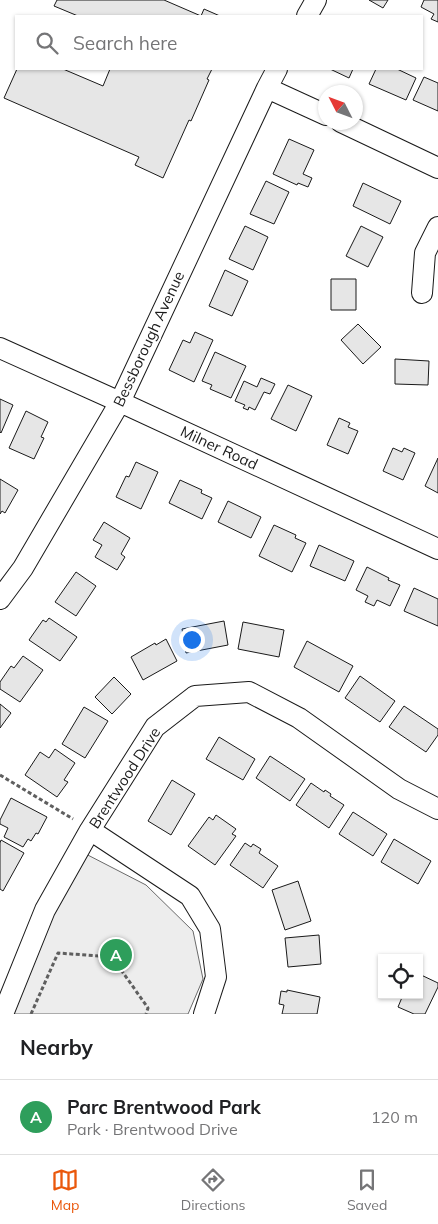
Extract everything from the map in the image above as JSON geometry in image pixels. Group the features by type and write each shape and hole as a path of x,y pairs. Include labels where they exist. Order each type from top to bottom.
{"street":[{"path":"308,15 316,0"},
{"name":"Bessborough Avenue","path":"0,599 23,568 120,402 276,70"},
{"path":"267,88 318,111"},
{"path":"358,130 438,168"},
{"path":"422,293 425,253 438,227"},
{"name":"Milner Road","path":"0,348 438,549"},
{"name":"Brentwood Drive","path":"4,1014 45,910 90,830 155,727 195,696 249,692 299,718 399,789 438,809"},
{"path":"90,830 190,896 210,929 216,977 204,1014"}],"path":[{"path":"0,775 73,819"},
{"path":"32,1014 58,953 112,957 148,1008 146,1014"}],"shaded area":[{"path":"80,851 146,885 193,931 203,979 188,1014 6,1014"}],"building":[{"path":"57,0 164,0 199,15 76,15 54,6"},
{"path":"369,0 388,0 383,8"},
{"path":"424,0 438,0 438,22 431,19 434,14 421,7"},
{"path":"204,9 218,15 201,15"},
{"path":"17,70 65,70 103,86 110,70 212,70 191,121 189,120 163,178 135,165 139,157 4,98"},
{"path":"332,70 353,70 349,78"},
{"path":"376,70 399,70 416,78 406,100 369,84"},
{"path":"424,77 438,83 438,111 413,100"},
{"path":"289,139 314,150 303,174 312,178 308,187 298,183 297,185 273,174"},
{"path":"266,181 289,192 274,224 250,214"},
{"path":"363,183 401,201 390,224 353,206"},
{"path":"245,226 268,237 253,270 229,259"},
{"path":"361,226 383,237 368,267 346,256"},
{"path":"225,270 248,281 232,316 209,306"},
{"path":"331,279 356,279 356,310 331,310"},
{"path":"358,324 381,347 363,364 341,340"},
{"path":"195,332 213,340 194,382 169,370 183,340 190,343"},
{"path":"215,352 246,366 231,398 210,389 212,385 202,381"},
{"path":"395,359 429,361 428,385 395,384"},
{"path":"261,378 275,384 270,394 264,392 255,410 249,407 248,410 243,408 245,405 235,401 244,381 257,387"},
{"path":"288,385 312,396 296,431 271,419"},
{"path":"0,399 13,405 1,433 0,432"},
{"path":"26,411 48,422 41,437 44,438 34,459 9,448"},
{"path":"339,418 350,423 348,427 358,431 348,454 327,445"},
{"path":"393,448 402,452 404,448 415,453 403,480 383,471"},
{"path":"438,458 438,493 425,486"},
{"path":"136,462 158,472 141,509 116,497 126,476 129,477"},
{"path":"0,479 18,490 5,513 2,511 0,514"},
{"path":"180,480 202,490 201,493 212,498 202,519 169,503"},
{"path":"228,501 261,517 251,538 218,522"},
{"path":"104,522 130,538 121,554 125,557 117,570 95,557 102,545 93,540"},
{"path":"274,525 296,535 295,538 306,543 292,572 259,556"},
{"path":"319,545 354,561 345,581 310,566"},
{"path":"367,567 400,585 390,606 377,600 374,606 365,602 368,596 356,590"},
{"path":"76,572 96,586 76,616 55,602"},
{"path":"414,588 438,599 438,626 404,611"},
{"path":"49,618 77,637 60,661 29,640 43,620 46,622"},
{"path":"224,621 228,645 186,653 182,629"},
{"path":"243,622 284,630 279,657 238,649"},
{"path":"166,639 177,661 143,680 131,657"},
{"path":"307,641 353,666 339,692 294,667"},
{"path":"23,656 43,670 20,702 0,689 0,682 11,666 14,668"},
{"path":"360,676 395,701 380,722 345,698"},
{"path":"114,677 131,694 112,714 95,697"},
{"path":"0,704 11,713 0,728"},
{"path":"404,706 438,729 438,735 426,752 389,727"},
{"path":"84,707 108,721 85,758 62,744"},
{"path":"219,737 255,759 243,780 206,759"},
{"path":"55,749 75,763 64,780 68,782 57,797 25,775 40,752 49,758"},
{"path":"270,756 305,779 290,801 256,778"},
{"path":"172,780 195,794 171,835 148,821"},
{"path":"311,783 324,792 325,790 331,794 330,796 344,805 329,828 296,805"},
{"path":"11,798 47,817 38,834 36,833 31,841 28,839 23,847 4,837 8,828 0,824 0,820"},
{"path":"353,812 387,834 373,856 339,834"},
{"path":"216,815 236,829 232,834 236,836 215,865 188,846 209,817 213,820"},
{"path":"394,839 431,861 418,884 381,862"},
{"path":"1,840 24,853 3,891 0,889"},
{"path":"245,843 251,847 253,844 261,849 259,853 278,866 263,888 230,865"},
{"path":"298,881 311,921 285,930 272,890"},
{"path":"319,935 321,964 288,967 285,938"},
{"path":"423,976 438,983 438,987 425,1014 414,1014 398,1007 401,999 423,999"},
{"path":"287,990 320,997 317,1014 282,1014 284,1005 279,1004 281,991 287,992"}],"place":[{"name":"Parc Brentwood Park","path":"116,955"}]}
